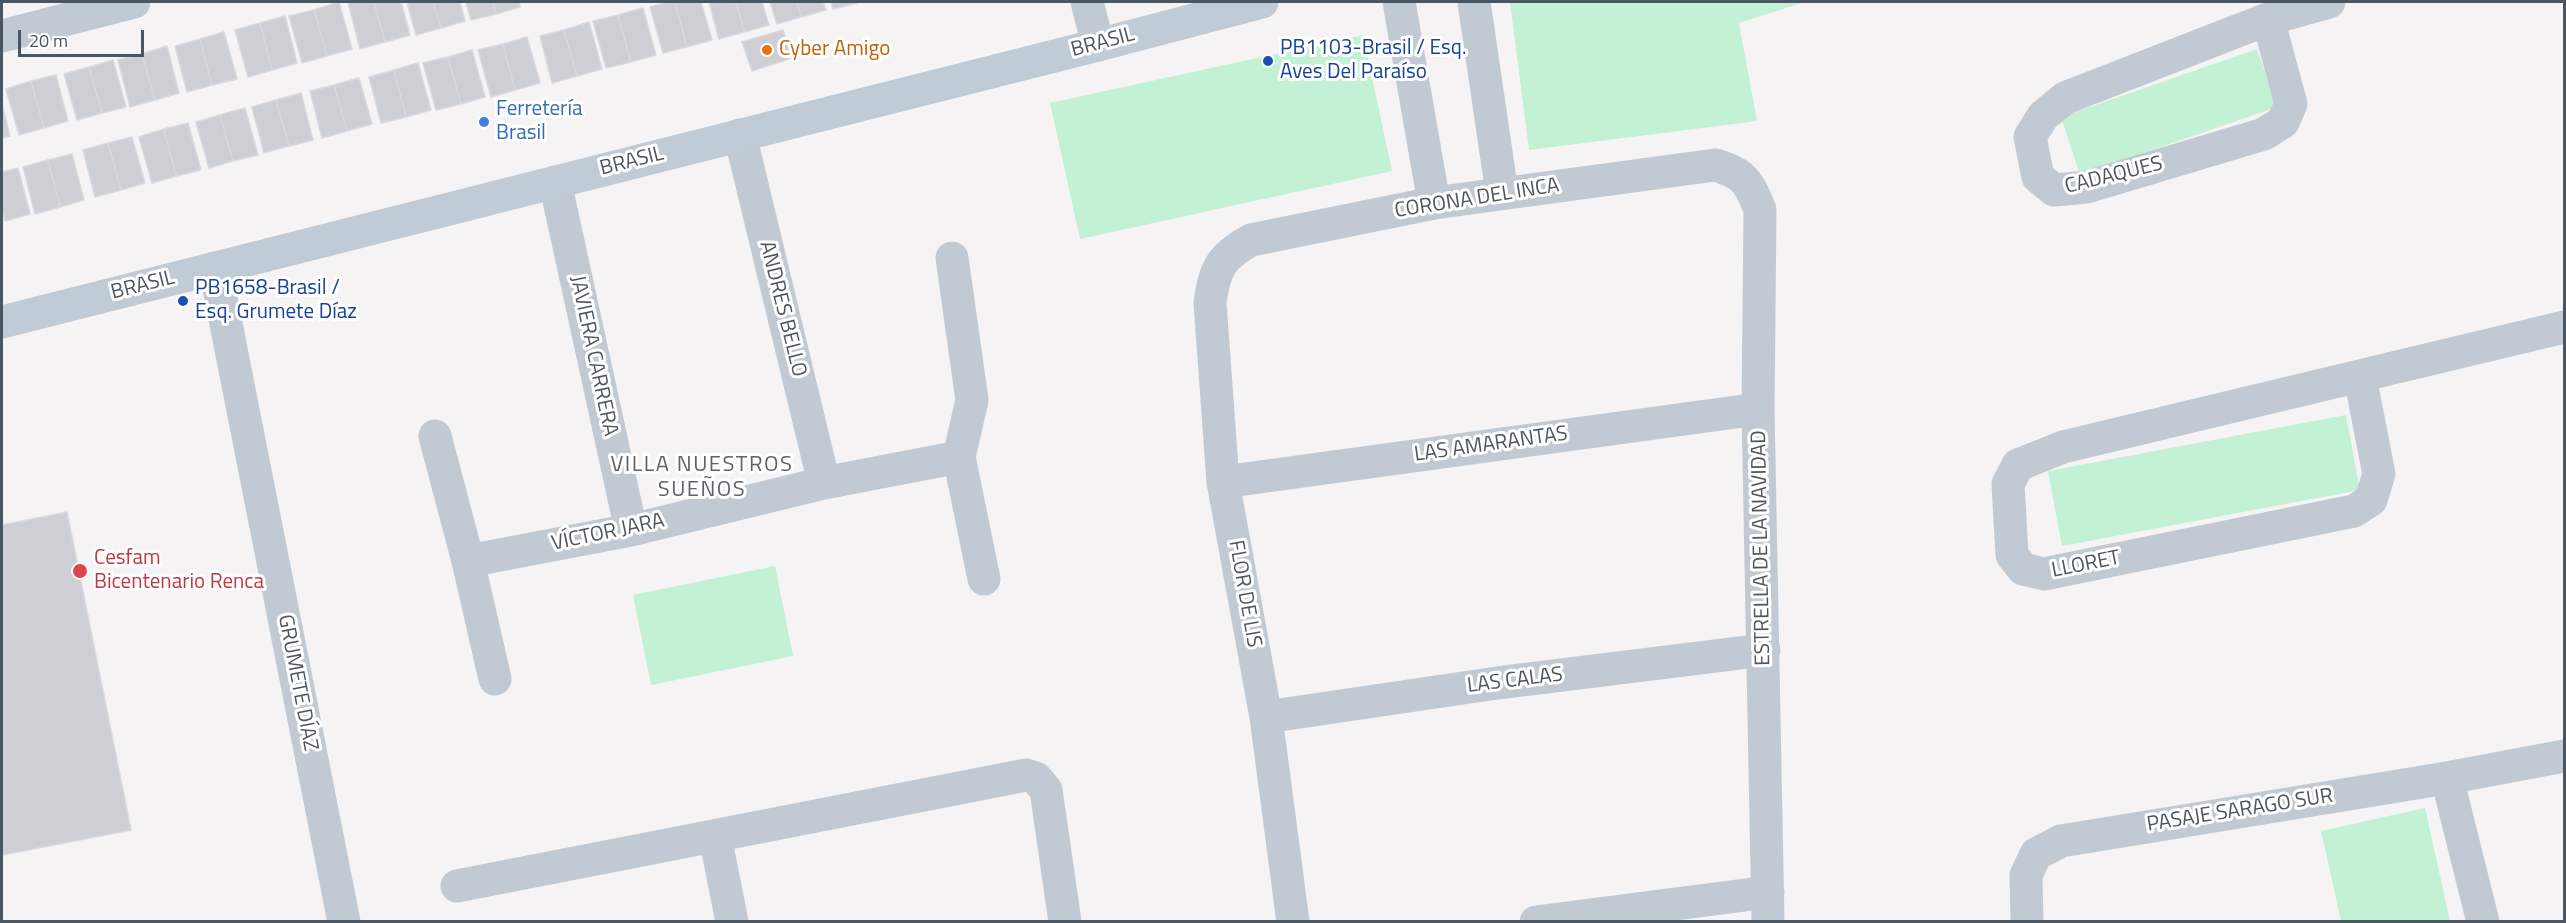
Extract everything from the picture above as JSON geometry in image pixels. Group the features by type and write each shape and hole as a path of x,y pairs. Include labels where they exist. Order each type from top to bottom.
{"main road":[{"name":"BRASIL","path":"2,322 1262,2"}],"street":[{"path":"2,36 134,2"},
{"path":"1087,2 1098,45"},
{"path":"1399,2 1434,203"},
{"path":"1474,2 1502,193"},
{"name":"CADAQUES","path":"2268,19 2292,104 2283,122 2265,134 2087,187 2054,190 2038,177 2030,137 2043,116 2065,98 2268,19 2329,2"},
{"name":"ANDRES BELLO","path":"740,135 824,483"},
{"name":"CORONA DEL INCA","path":"1219,266 1232,250 1251,240 1434,203 1714,165 1730,169 1744,178"},
{"name":"ESTRELLA DE LA NAVIDAD","path":"1744,178 1760,210 1758,409 1768,907"},
{"name":"JAVIERA CARRERA","path":"555,182 631,530"},
{"path":"952,258 972,400 959,457 984,579"},
{"name":"FLOR DE LIS","path":"1219,266 1212,284 1210,303 1223,482 1266,717 1293,921"},
{"name":"GRUMETE DÍAZ","path":"215,268 344,921"},
{"name":"LLORET","path":"2360,377 2379,474 2371,500 2354,511 2044,574 2023,569 2012,555 2008,484 2018,465 2063,447 2565,327"},
{"name":"LAS AMARANTAS","path":"1223,482 1758,409"},
{"path":"435,436 468,561 495,679"},
{"name":"VÍCTOR JARA","path":"468,561 631,530 824,483 959,457"},
{"name":"LAS CALAS","path":"1266,717 1497,683 1764,650"},
{"name":"PASAJE SARAGO SUR","path":"2027,921 2026,875 2036,854 2061,841 2446,778 2565,756"},
{"path":"457,886 1026,775 1036,778 1046,789 1065,921"},
{"path":"2446,778 2483,921"},
{"path":"715,836 732,921"},
{"path":"1536,921 1768,907"}],"green space":[{"path":"1510,2 1804,2 1739,23 1757,121 1529,150"},
{"path":"1363,35 1392,171 1080,239 1050,103"},
{"path":"2257,49 2277,107 2080,175 2061,117"},
{"path":"2346,415 2360,490 2062,546 2048,471"},
{"path":"775,566 793,656 651,685 633,595"},
{"path":"2425,808 2450,921 2341,921 2321,831"}],"building":[{"path":"339,2 352,49 327,56 314,10"},
{"path":"348,2 374,2 385,42 360,49"},
{"path":"374,2 401,2 410,35 385,42"},
{"path":"407,2 433,2 441,28 416,35"},
{"path":"433,2 460,2 465,21 441,28"},
{"path":"466,2 493,2 496,14 471,20"},
{"path":"493,2 519,2 520,7 496,14"},
{"path":"675,2 687,47 663,53 650,7"},
{"path":"675,2 701,2 712,40 687,47"},
{"path":"709,2 736,2 744,32 719,39"},
{"path":"736,2 762,2 769,25 744,32"},
{"path":"770,2 797,2 801,17 777,24"},
{"path":"797,2 823,2 826,10 801,17"},
{"path":"831,2 857,2 857,3 833,9"},
{"path":"643,8 656,55 631,62 618,15"},
{"path":"314,10 327,56 302,63 289,16"},
{"path":"618,15 631,62 606,68 593,21"},
{"path":"285,16 297,63 272,70 260,23"},
{"path":"589,22 602,69 577,76 564,30"},
{"path":"260,23 272,70 248,77 235,30"},
{"path":"564,30 577,76 552,83 540,36"},
{"name":"Cyber Amigo","path":"783,30 792,58 752,71 742,42"},
{"path":"224,32 237,79 212,85 200,39"},
{"path":"527,37 540,83 515,90 503,44"},
{"path":"200,39 212,85 187,92 175,46"},
{"path":"503,44 515,90 491,97 478,50"},
{"path":"167,46 179,93 155,100 142,54"},
{"path":"472,50 485,97 461,104 448,57"},
{"path":"142,54 155,100 130,107 118,60"},
{"path":"448,57 461,104 436,110 423,63"},
{"path":"113,60 126,107 102,113 89,67"},
{"path":"418,63 431,110 406,117 394,70"},
{"path":"89,67 102,113 77,120 64,74"},
{"path":"394,70 406,117 381,123 369,77"},
{"path":"56,75 68,121 44,128 31,81"},
{"path":"359,78 372,124 347,131 334,85"},
{"path":"31,81 44,128 19,135 6,89"},
{"path":"334,85 347,131 322,138 310,91"},
{"path":"301,93 313,140 289,146 276,100"},
{"path":"276,100 289,146 264,153 252,107"},
{"path":"2,104 10,136 2,138"},
{"path":"245,108 258,155 233,161 220,115"},
{"path":"220,115 233,161 209,168 196,122"},
{"path":"188,123 201,170 176,176 164,129"},
{"path":"164,129 176,176 152,183 139,137"},
{"path":"132,137 145,183 121,190 108,143"},
{"path":"108,143 121,190 95,197 83,150"},
{"path":"72,154 84,200 60,207 48,160"},
{"path":"48,160 60,207 35,214 23,167"},
{"path":"18,168 30,214 5,221 2,208 2,172"},
{"path":"67,512 131,830 2,855 2,525"}],"place":[{"name":"Cyber Amigo","path":"767,50"},
{"name":"PB1103-Brasil / Esq. Aves Del Paraíso","path":"1268,61"},
{"name":"Ferretería Brasil","path":"484,122"},
{"name":"PB1658-Brasil / Esq. Grumete Díaz","path":"183,301"},
{"name":"Cesfam Bicentenario Renca","path":"80,571"}],"district":[{"name":"VILLA NUESTROS SUEÑOS","path":"702,479"}]}
